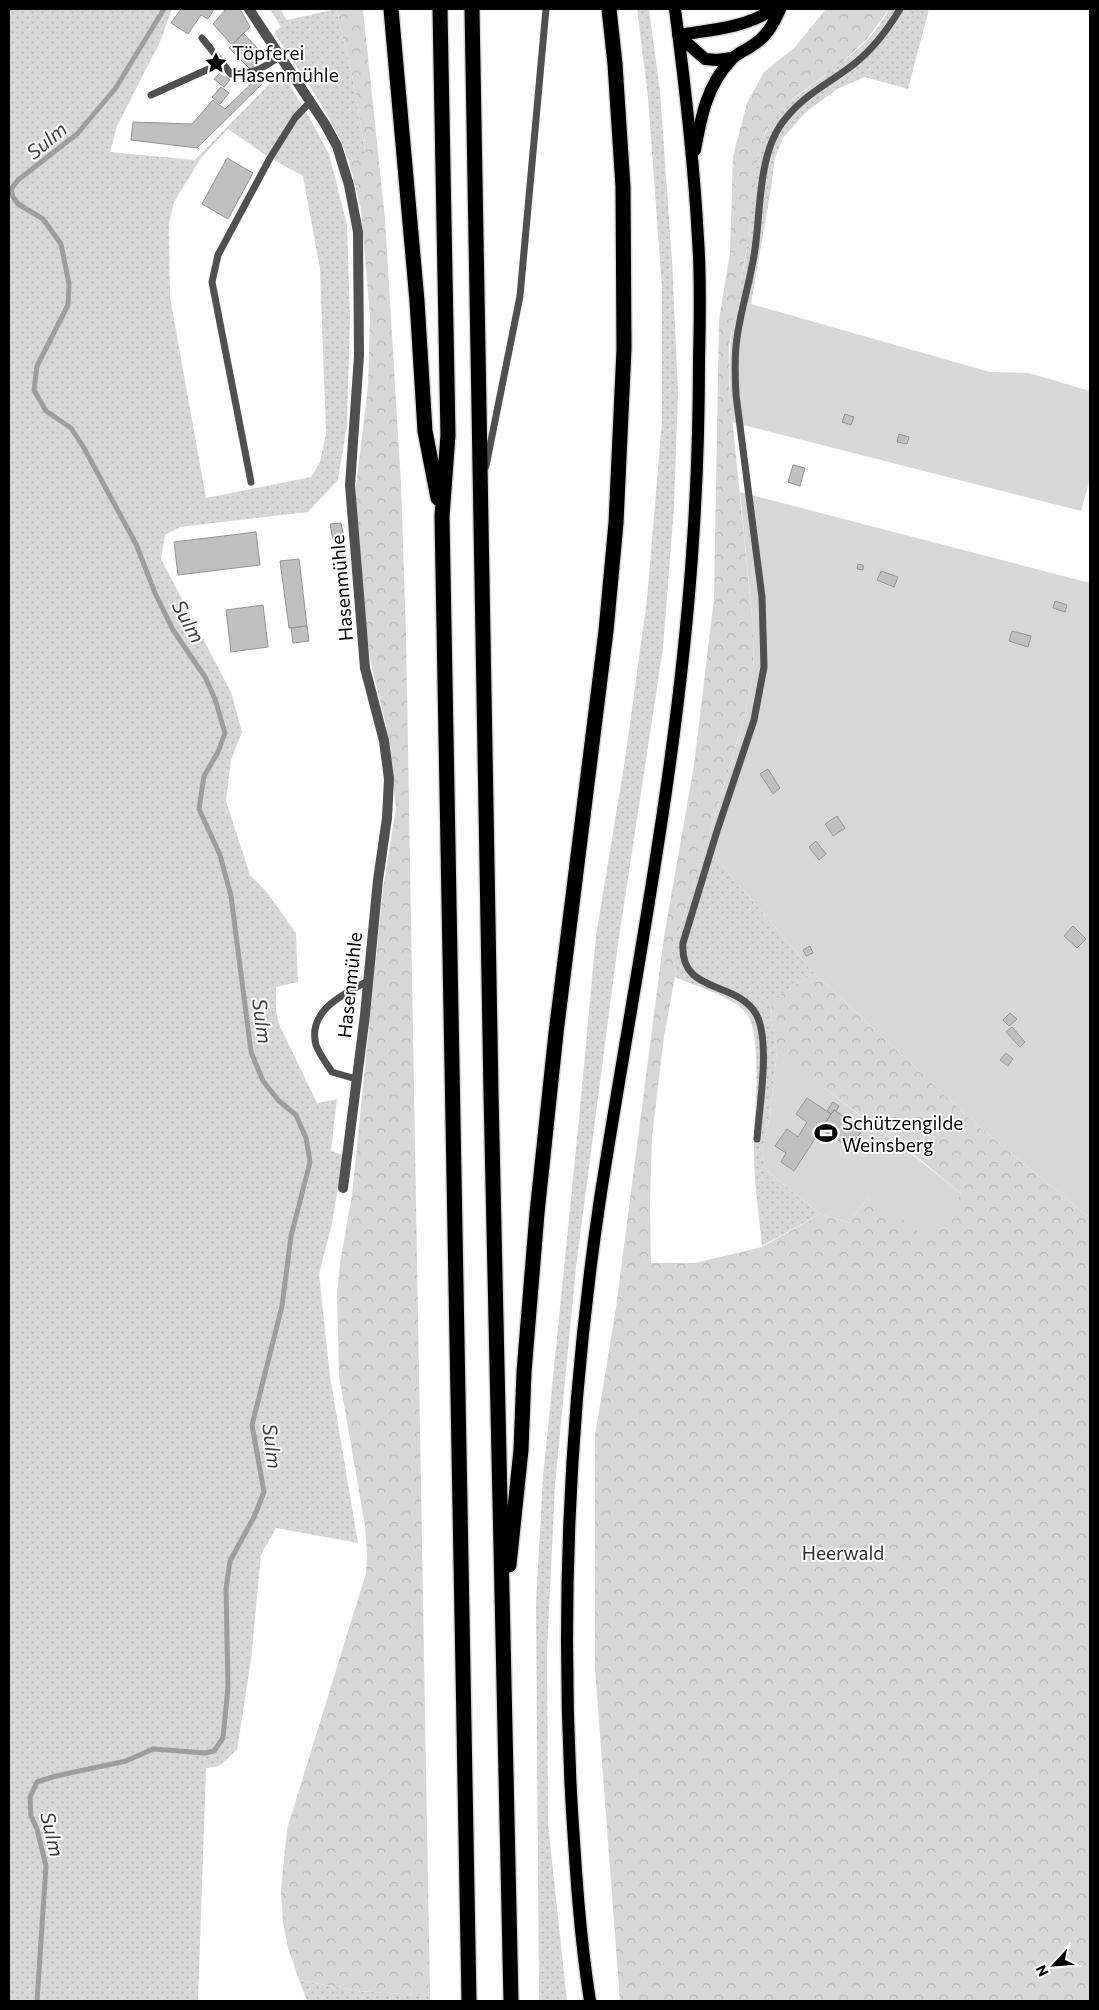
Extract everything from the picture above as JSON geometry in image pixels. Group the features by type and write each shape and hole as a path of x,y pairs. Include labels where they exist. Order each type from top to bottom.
{"highway":[{"path":"391,9 422,354 424,431 442,516"},
{"path":"440,9 448,435 442,516 469,2001"},
{"path":"472,9 491,1093 511,2001"},
{"path":"503,1613 521,1450 524,1372 542,1165 559,1004 606,631 616,523 624,348 623,186 615,64 609,9"}],"main road":[{"path":"590,2001 576,1870 568,1730 568,1538 580,1366 600,1203 665,794 682,665 694,541 699,398 700,306 698,240 692,163 675,9"},
{"path":"678,35 740,25 773,9"},
{"path":"692,163 707,97 716,78 732,58 752,46 771,29 780,9"},
{"path":"678,35 705,59 732,58"}],"street":[{"name":"Hasenmühle","path":"249,9 337,146 349,185 358,232 359,356 350,485 365,668 384,741 389,779 387,818 378,880 343,1188"}],"lane":[{"path":"480,494 520,296 546,9"},
{"path":"757,1140 764,1041 757,1015 750,1004 704,982 690,972 684,965 682,956 683,943 714,841 754,720 764,667 762,597 736,395 735,362 737,338 755,250 766,160 774,137 785,119 800,104 872,48 900,9"},
{"path":"202,38 231,74 243,75 264,67 279,57"},
{"path":"151,95 222,63"},
{"path":"251,482 212,282 218,254 265,167 295,118 310,102"},
{"path":"356,1079 332,1072 317,1046 314,1028 322,1012 340,995 368,981"}],"green space":[{"path":"9,9 172,9 160,42 117,126 110,152 195,160 281,72 308,115 329,154 347,225 350,318 347,426 338,480 308,512 180,527 165,535 161,559 231,692 242,732 231,760 226,801 250,875 266,891 296,933 298,982 276,987 276,1010 279,1024 317,1103 337,1099 331,1151 343,1155 332,1224 319,1274 330,1376 358,1543 276,1528 261,1555 251,1660 237,1750 219,1766 206,1768 198,2001 9,2001","holes":["228,129 270,158 303,176 320,269 326,434 320,462 311,477 206,498 170,297 169,223 174,202 201,158"]},
{"path":"270,9 280,9 287,20 336,9 353,79 366,157 349,161 325,111 274,32 281,27"},
{"path":"336,9 363,9 385,219 401,484 406,635 430,1996 358,1991 299,1980 288,1948 283,1922 281,1890 287,1829 366,1573 365,1526 339,1376 337,1293 340,1263 352,1195 383,889 396,808 386,725 371,664 365,621 356,509 356,487 368,386 370,317 361,209 349,161 366,156 353,79"},
{"path":"637,9 649,9 660,91 672,261 678,392 674,507 663,648 618,944 576,1267 555,1485 547,1652 548,1824 567,2001 539,2001 536,1603 543,1477 596,936 626,753 647,599 662,421 662,288 648,98"},
{"name":"Heerwald","path":"826,9 889,9 867,39 839,65 795,97 778,114 766,130 758,154 747,248 729,345 729,387 754,636 753,673 745,714 672,953 676,971 664,1037 652,1137 651,1263 695,1263 762,1247 820,1214 849,1223 869,1196 961,1194 922,1161 805,1074 777,1050 771,1017 772,1000 814,973 977,1125 1090,1218 1090,2001 620,2001 595,1669 595,1435 616,1308 664,937 694,765 714,598 719,320 730,253 733,156 747,103 764,72 795,47"},
{"path":"889,9 929,9 908,89 865,77 837,89 806,112 783,138 775,158 751,304 737,300 746,254 756,162 767,130 776,116 788,104 855,52 874,32"},
{"path":"737,300 990,372 1029,373 1090,391 1090,479 1081,511 732,422 730,361 732,330"},
{"path":"740,492 1090,583 1090,1218 977,1125 814,973 706,846 745,714 753,673 754,636"},
{"path":"706,846 814,973 772,1001 771,1017 777,1050 770,1115 762,1151 766,1170 820,1214 762,1246 754,1164 756,1058 755,1039 751,1024 746,1013 732,1001 675,977 676,971 672,953"},
{"name":"Schützengilde Weinsberg","path":"777,1050 961,1194 928,1238 869,1196 849,1223 820,1214 766,1170 762,1151 770,1115"},
{"path":"299,1980 358,1991 430,1996 430,2001 307,2001"}],"building":[{"path":"181,9 214,9 208,19 201,15 188,34 171,23"},
{"path":"226,9 240,9 250,27 232,45 213,24"},
{"path":"243,33 266,57 250,69 229,48"},
{"path":"221,72 230,80 224,87 214,79"},
{"path":"258,77 264,82 197,148 131,140 133,122 192,124 213,100 225,109"},
{"path":"221,87 229,93 220,104 212,97"},
{"path":"227,158 253,173 228,219 202,204"},
{"path":"845,414 854,417 851,425 842,422"},
{"path":"899,434 909,437 907,444 897,442"},
{"path":"793,465 805,468 800,486 788,482"},
{"path":"341,523 344,538 333,540 330,524"},
{"path":"256,532 260,565 178,575 174,542"},
{"path":"299,559 307,626 289,628 280,561"},
{"path":"858,564 863,565 863,570 857,569"},
{"path":"881,571 898,577 894,587 877,580"},
{"path":"1055,601 1067,605 1065,612 1053,608"},
{"path":"263,605 268,647 231,652 226,610"},
{"path":"307,626 309,641 293,643 291,628"},
{"path":"1012,631 1031,636 1028,647 1009,641"},
{"path":"768,769 780,788 773,794 760,774"},
{"path":"837,816 845,828 833,836 825,824"},
{"path":"816,841 826,854 819,860 809,847"},
{"path":"1073,926 1086,939 1077,948 1064,936"},
{"path":"810,946 813,953 806,956 803,950"},
{"path":"1010,1013 1017,1019 1009,1026 1003,1020"},
{"path":"1012,1027 1025,1042 1020,1047 1006,1032"},
{"path":"1006,1053 1013,1059 1008,1066 1000,1060"},
{"path":"807,1098 831,1114 794,1171 781,1162 786,1153 775,1146 787,1129 798,1137 807,1122 796,1114"},
{"path":"833,1102 839,1106 831,1114 827,1111"},
{"path":"834,1110 863,1129 850,1148 821,1129"}],"waterway":[{"name":"Sulm","path":"37,2001 46,1866 37,1829 31,1816 30,1797 37,1782 126,1761 153,1749 205,1753 214,1751 223,1738 228,1687 226,1589 230,1561 254,1517 264,1492 252,1425 282,1306 291,1236 310,1162 306,1138 296,1115 278,1100 263,1081 251,1052 231,896 220,855 199,809 204,776 218,752 225,733 215,699 205,677 173,630 155,593 136,544 84,448 71,428 46,411 34,390 37,366 68,305 69,284 61,244 43,219 18,204 13,197 11,189 18,180 77,134 115,89 164,9"}],"place":[{"name":"Töpferei Hasenmühle","path":"216,63"},
{"name":"Schützengilde Weinsberg","path":"826,1133"}]}
